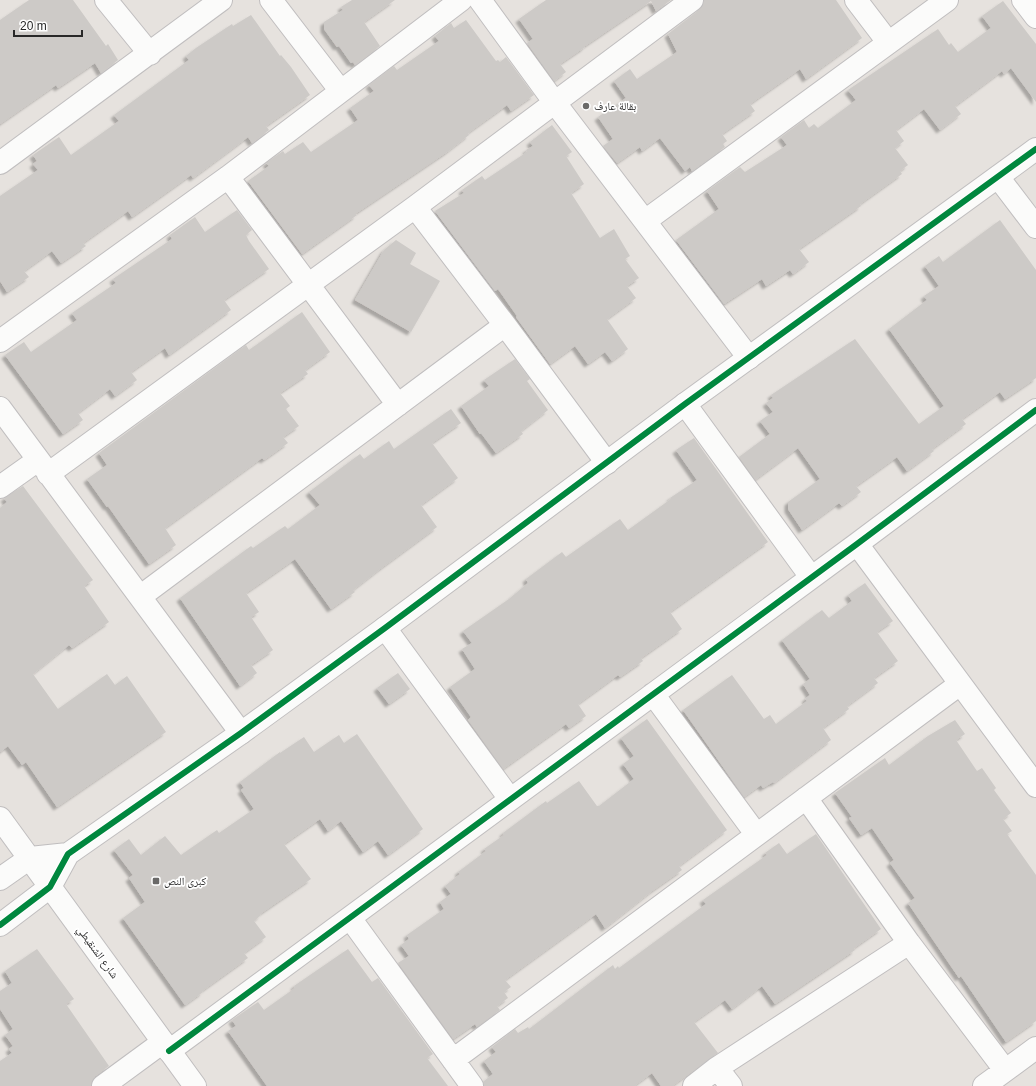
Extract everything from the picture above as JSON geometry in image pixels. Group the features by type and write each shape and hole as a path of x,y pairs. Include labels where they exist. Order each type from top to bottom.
{"street":[{"path":"106,0 150,54"},
{"path":"0,163 150,54 221,0"},
{"path":"270,0 340,90"},
{"path":"0,341 228,177 340,90 461,0"},
{"path":"480,0 555,103 750,358"},
{"path":"0,487 43,467 309,284 415,207 692,0"},
{"path":"856,0 888,42"},
{"path":"645,221 947,0"},
{"path":"1023,0 1036,17"},
{"path":"0,925 50,887 68,854 241,733 385,628 685,404 1036,149"},
{"path":"228,177 398,405"},
{"path":"998,177 1036,227"},
{"path":"415,207 607,463"},
{"path":"141,596 505,325"},
{"path":"685,404 811,576"},
{"path":"0,408 141,596 241,733"},
{"path":"103,1086 166,1046 350,918 1036,410"},
{"path":"857,544 1036,786"},
{"path":"385,628 510,799"},
{"path":"453,1060 960,684"},
{"path":"653,694 756,834"},
{"path":"806,798 909,944 1005,1070"},
{"name":"شارع الشنقيطي","path":"0,818 195,1086"},
{"path":"4,874 30,858 68,854"},
{"path":"350,918 472,1086"},
{"path":"694,1086 718,1068 909,944"},
{"path":"984,1086 1036,1048"},
{"path":"718,1068 730,1086"}],"building":[{"path":"29,0 73,0 106,46 108,44 118,60 101,73 95,63 58,88 56,85 0,124 0,20"},
{"path":"352,0 395,0 364,22 380,46 355,65 353,62 351,63 339,46 337,47 324,29 324,22 343,10 341,7"},
{"path":"546,0 671,0 656,11 651,1 585,46 560,64 566,72 554,81 527,43 533,39 519,19"},
{"path":"704,0 836,0 862,38 806,79 800,69 750,104 755,111 722,134 727,141 723,144 725,147 692,171 690,167 685,171 660,138 642,151 640,147 617,163 603,146 613,139 598,117 626,98 614,81 630,69 637,79 677,52 668,34 699,10 703,5"},
{"path":"1003,1 1036,44 1036,102 1011,68 1004,74 1002,71 955,106 961,114 940,130 924,109 896,130 904,141 895,148 908,165 900,171 902,174 860,204 861,206 799,249 809,262 793,274 790,270 766,286 762,279 724,304 676,240 719,209 707,191 740,167 745,172 787,145 781,137 804,120 809,128 814,124 818,128 856,100 848,90 938,29 949,45 951,43 958,52 991,28 982,16"},
{"path":"251,15 280,56 281,55 291,67 310,95 266,126 269,130 252,143 248,137 193,178 191,175 132,217 128,211 83,243 86,246 61,263 52,251 24,271 29,277 7,292 0,281 0,196 38,170 33,164 37,161 33,155 59,137 71,155 119,121 114,115 189,60 186,56 196,48 232,24 233,26"},
{"path":"466,20 496,61 498,60 500,62 506,57 534,95 511,111 507,105 468,133 469,135 447,152 355,214 357,215 302,254 248,181 269,166 266,163 283,151 285,154 303,142 311,152 358,120 350,108 374,91 369,85 394,66 397,70 439,41 435,36 451,23 454,28"},
{"path":"552,125 572,152 566,156 584,184 571,193 600,238 614,229 630,256 625,259 639,278 627,286 636,298 607,319 628,349 612,361 605,352 588,364 575,346 550,364 498,289 495,291 435,211 464,193 462,190 482,176 485,180 527,152 526,150 533,146 530,142"},
{"path":"237,210 252,230 246,235 249,241 269,269 224,300 231,310 169,355 165,348 131,372 137,380 115,396 110,389 78,413 83,420 63,434 5,355 24,342 31,352 77,320 72,313 116,283 113,279 172,239 170,235 195,217 205,232"},
{"path":"1000,220 1036,270 1036,378 1005,399 1000,392 962,419 966,424 932,449 934,451 907,471 897,457 856,486 861,492 842,506 839,503 802,530 788,509 788,502 820,479 798,448 755,480 739,457 770,434 760,421 773,412 766,403 773,398 771,395 855,339 919,424 944,406 889,329 927,300 924,296 939,286 925,266 939,256 943,262"},
{"path":"396,240 416,253 410,264 440,281 411,332 355,300 384,250"},
{"path":"302,312 330,352 305,370 308,374 280,393 290,406 286,409 299,426 283,437 288,443 264,460 262,458 165,528 176,545 149,564 87,479 107,465 99,453 246,345 249,350"},
{"path":"515,359 530,379 527,381 548,410 521,431 523,434 496,453 481,433 480,434 461,406 489,386 484,380"},
{"path":"451,409 461,423 432,443 458,478 421,505 437,527 380,569 353,590 355,592 331,609 295,559 246,593 259,612 251,617 273,650 251,665 257,673 240,686 180,598 251,546 253,548 285,526 288,529 320,505 309,492 360,454 364,459 389,441 394,449"},
{"path":"694,438 768,542 670,612 682,629 641,658 643,661 620,677 618,675 578,704 586,716 569,728 566,724 503,769 468,720 471,717 450,687 475,669 462,649 472,643 463,631 509,599 528,583 526,579 562,552 566,557 620,519 628,530 671,499 670,498 697,480 676,450"},
{"path":"23,486 93,580 84,586 109,622 72,648 69,645 33,674 58,709 107,674 115,685 127,676 166,732 57,807 26,762 22,765 8,746 0,752 0,508 7,502 4,498"},
{"path":"865,583 893,621 877,632 898,661 874,678 878,683 847,706 849,709 823,728 831,740 774,783 773,782 763,788 761,785 744,797 683,710 732,675 764,719 770,715 776,724 807,701 805,699 810,695 803,684 810,679 782,640 822,610 829,618 852,601 848,595"},
{"path":"398,673 410,689 389,704 377,688"},
{"path":"647,719 727,830 679,866 682,870 652,891 605,928 596,914 505,980 511,987 504,992 508,998 497,1006 500,1010 477,1027 475,1024 453,1039 398,963 409,956 401,945 409,939 407,935 444,909 440,902 451,894 445,886 460,874 458,872 486,851 484,849 504,835 503,833 546,801 547,803 579,781 597,806 599,806 634,779 623,764 634,756 621,738"},
{"path":"955,720 965,734 956,740 977,771 982,768 996,788 994,790 1011,813 1003,819 1012,831 1007,834 1036,875 1036,1021 1006,1042 961,976 959,978 908,903 915,898 890,863 894,860 872,828 861,835 849,818 852,817 835,793 885,758 889,765 928,736"},
{"path":"357,734 423,829 388,855 378,841 363,852 341,821 328,831 320,819 284,844 311,879 260,914 261,915 254,921 266,937 244,953 248,958 185,1005 123,918 145,902 129,878 133,875 114,850 129,839 141,855 165,836 181,855 217,830 219,833 254,809 241,790 244,788 240,782 280,752 304,737 314,752 339,735 344,743"},
{"path":"816,834 881,929 854,948 855,950 775,1004 762,986 732,1009 725,1000 694,1022 718,1053 672,1086 661,1086 652,1073 634,1086 484,1086 483,1082 493,1074 484,1061 496,1052 492,1047 515,1029 518,1033 528,1027 529,1029 613,965 615,969 618,966 619,968 706,904 703,900 767,855 765,853 779,843 787,854"},
{"path":"37,949 74,999 66,1004 109,1066 95,1076 91,1086 0,1086 0,1061 12,1053 9,1049 13,1046 5,1035 13,1029 0,1009 0,991 12,983 5,971"},
{"path":"348,949 372,982 378,978 433,1054 427,1058 448,1086 267,1086 228,1031 236,1026 232,1020 258,1002 264,1010 295,988 294,986"}],"cycle path":[{"path":"0,925 50,887 68,854 241,733 385,628 685,404 1036,149"},
{"path":"169,1051 857,544 1036,410"}],"place":[{"name":"بقالة عارف","path":"586,106"},
{"name":"كبرى النص","path":"156,881"}]}
